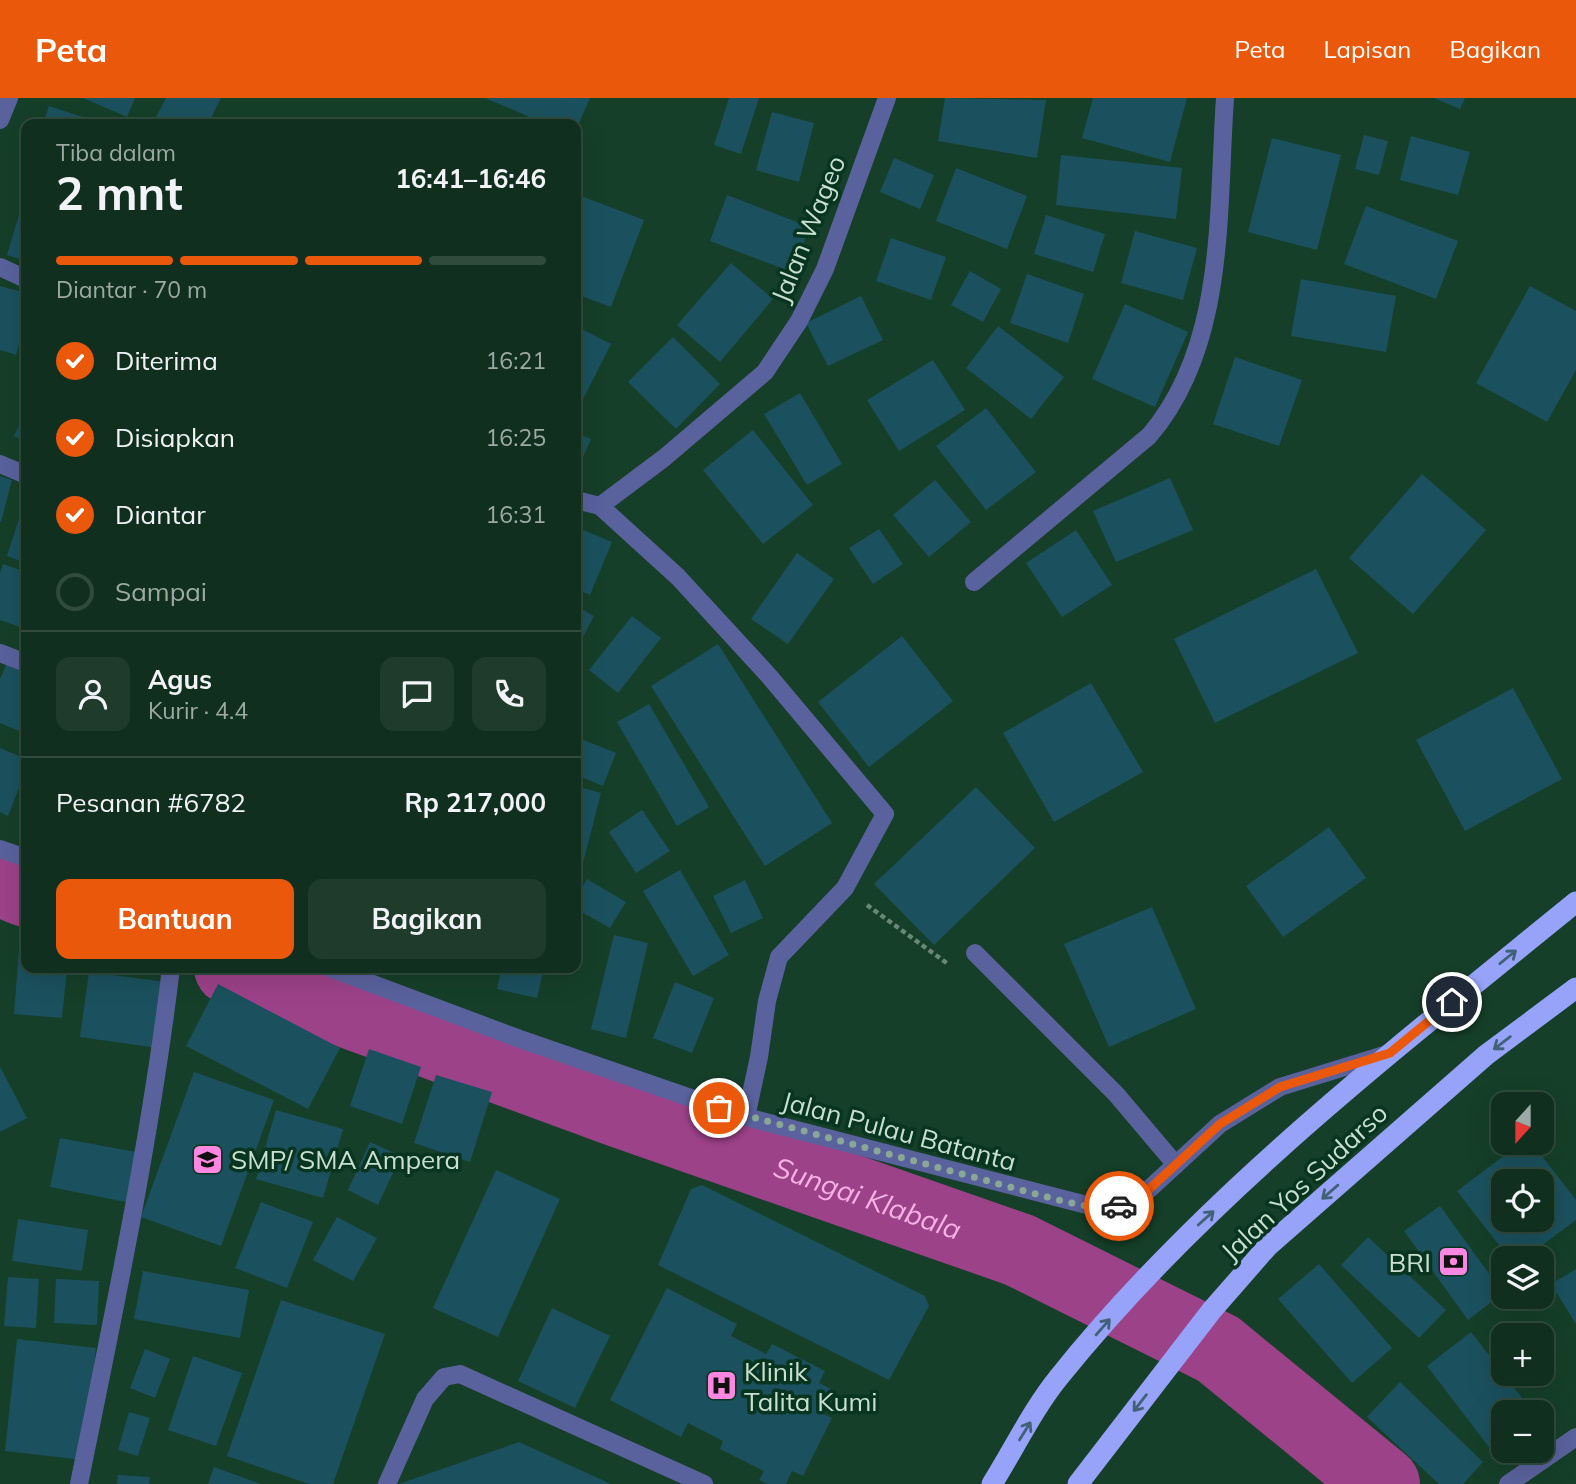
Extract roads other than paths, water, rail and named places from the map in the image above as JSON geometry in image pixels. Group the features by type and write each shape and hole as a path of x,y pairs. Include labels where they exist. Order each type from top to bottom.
{"highway":[{"name":"Jalan Yos Sudarso","path":"992,1484 1058,1378 1157,1265 1192,1230 1390,1053 1576,902"},
{"name":"Jalan Yos Sudarso","path":"1078,1484 1212,1310 1278,1237 1486,1055 1576,988"}],"street":[{"path":"0,120 9,98"},
{"name":"Jalan Wageo","path":"600,506 664,458 765,372 799,321 825,269 887,98"},
{"path":"974,582 1149,436 1172,410 1191,372 1212,288 1225,98"},
{"path":"0,267 21,277"},
{"path":"0,464 21,473"},
{"path":"581,501 600,506 678,577 769,676 885,814 845,888 779,957 767,1001 760,1057 746,1118"},
{"path":"0,653 21,661"},
{"path":"0,849 21,856"},
{"path":"975,953 1115,1094 1176,1165"},
{"path":"79,1484 134,1212 158,1076 170,973"},
{"name":"Jalan Pulau Batanta","path":"344,973 746,1118 1110,1211 1146,1192 1220,1124 1280,1087 1390,1053"},
{"path":"387,1484 425,1399 444,1377 460,1374 704,1484"},
{"path":"1508,1484 1576,1437"}],"waterway":[{"name":"Sungai Klabala","path":"0,879 21,888"},
{"name":"Sungai Klabala","path":"245,973 618,1110 1019,1250 1218,1349 1383,1484"}],"place":[{"name":"SMP/ SMA Ampera","path":"208,1159"},
{"name":"BRI","path":"1454,1262"},
{"name":"Klinik Talita Kumi","path":"721,1386"}]}
